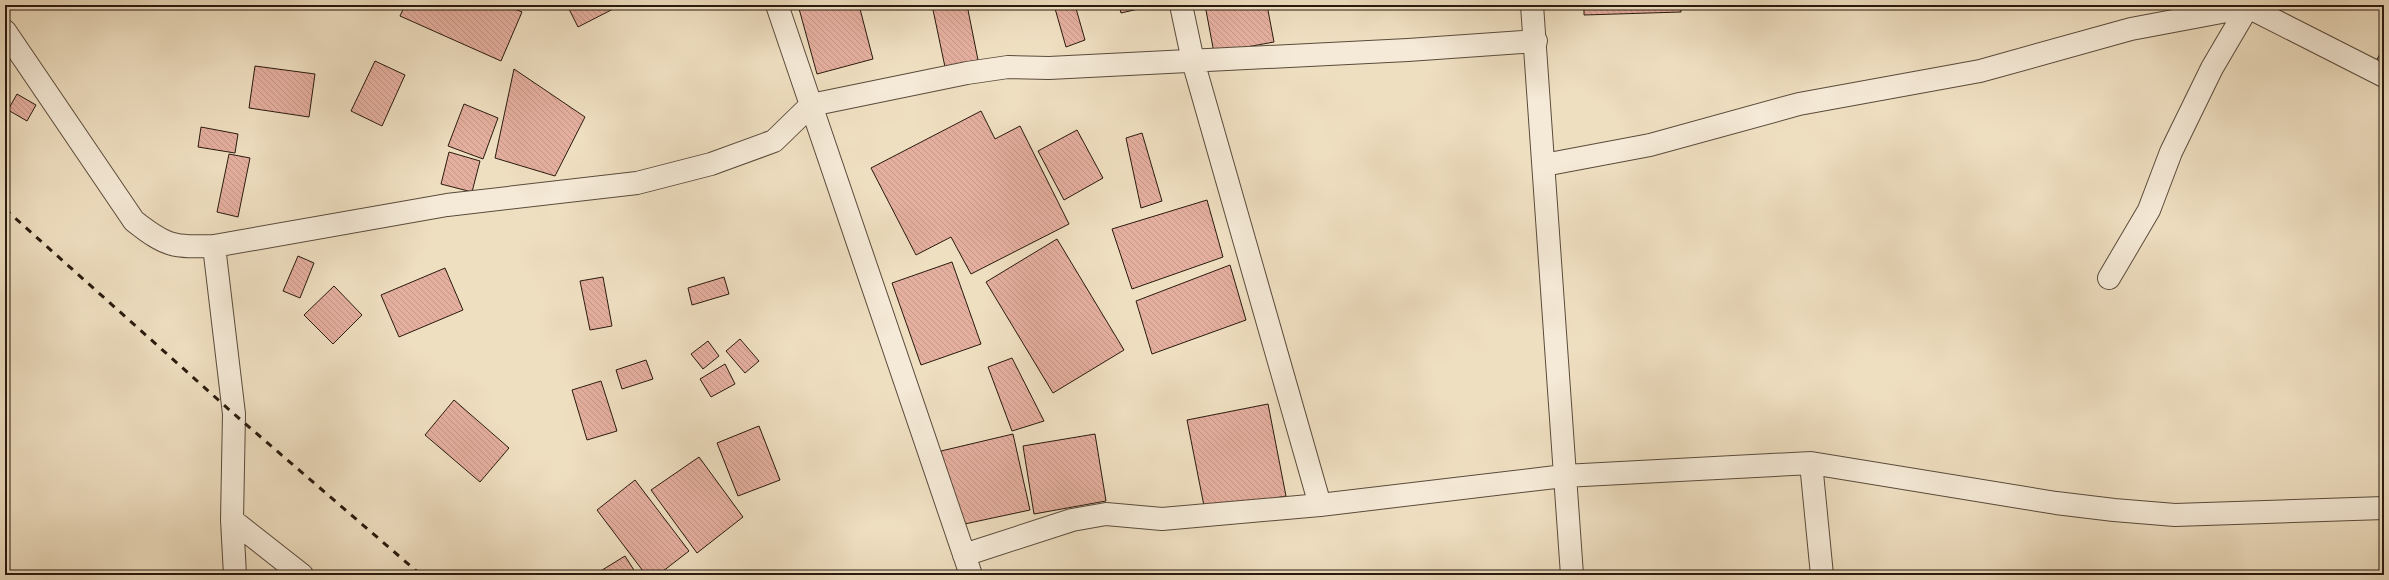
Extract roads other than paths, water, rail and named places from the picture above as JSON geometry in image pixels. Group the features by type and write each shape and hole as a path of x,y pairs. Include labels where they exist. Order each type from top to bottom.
{"street":[{"path":"777,5 972,575"},
{"path":"1181,5 1193,61 1320,505"},
{"path":"1532,5 1536,41 1564,476 1572,575"},
{"path":"1544,165 1650,145 1799,104 1980,71 2130,29 2248,6 2384,76"},
{"path":"2109,278 2149,210 2170,152 2212,68 2248,6"},
{"path":"5,31 134,221 155,238 178,247 214,246 447,205 637,183 711,164 774,141 811,105 967,73 1008,67 1050,68 1193,61 1408,50 1536,41"},
{"path":"214,246 234,414 232,520 236,575"},
{"path":"964,555 1072,520 1106,514 1162,519 1320,505 1564,476 1810,463 2056,503 2175,515 2384,508"},
{"path":"1810,463 1822,575"},
{"path":"232,520 302,575"}],"railway":[{"path":"5,209 234,414 421,575"}]}
